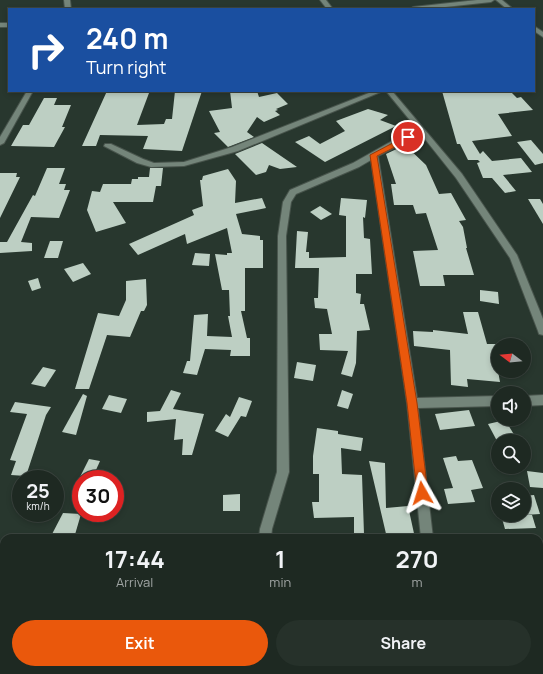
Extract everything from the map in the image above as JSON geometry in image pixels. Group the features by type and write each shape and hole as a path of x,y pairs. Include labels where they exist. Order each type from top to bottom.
{"street":[{"path":"323,0 329,8"},
{"path":"422,8 491,0"},
{"path":"499,0 509,8"},
{"path":"535,29 543,35"},
{"path":"0,143 29,92"},
{"path":"108,146 140,161 154,165 191,162 254,142 378,92"},
{"path":"391,92 459,176 514,257 543,331"},
{"path":"265,534 283,472 282,236 287,202 293,192 356,165 395,143 422,131"},
{"path":"374,155 412,403 427,534"},
{"path":"531,400 543,400"},
{"path":"412,403 491,401"}],"building":[{"path":"107,92 149,93 137,125 164,124 166,119 172,119 175,92 202,92 182,151 143,149 148,136 100,135 96,146 82,146"},
{"path":"230,92 257,92 259,97 277,93 288,104 276,109 278,110 275,111 280,115 264,122 257,117 247,132 254,137 228,147 214,133 220,132 209,111 232,108"},
{"path":"442,92 511,92 517,98 521,97 533,110 498,114 512,136 472,141 480,154 483,151 492,161 521,158 532,172 503,175 516,191 505,193 492,178 483,178 477,163 480,162 478,160 468,160 460,144 457,144"},
{"path":"44,98 57,98 54,105 71,105 62,127 65,127 54,147 11,146 23,125 29,125"},
{"path":"368,109 388,115 380,120 396,126 325,162 295,142 309,136 320,144 345,131 336,121"},
{"path":"531,140 543,154 543,163 535,165 517,142"},
{"path":"262,143 297,167 280,169 269,165 266,172 256,175 235,154"},
{"path":"405,145 426,165 439,194 451,193 466,220 459,221 463,227 466,248 474,275 443,275 445,286 420,286 413,251 438,250 426,213 416,214 413,205 394,205 391,184 396,184 386,154"},
{"path":"47,168 65,168 59,184 66,184 64,190 70,190 59,218 31,217 21,242 32,243 32,251 0,253 0,242 7,242 33,195 35,196"},
{"path":"150,168 163,168 161,186 156,186 153,202 113,202 126,223 96,232 87,210 92,191 100,192 103,184 131,184 132,179 138,179 138,177 149,177"},
{"path":"228,169 236,181 235,203 262,198 266,208 236,214 242,234 260,236 260,240 263,240 263,268 245,268 245,311 241,311 247,338 250,338 250,356 230,356 231,350 205,349 197,375 183,373 187,361 190,361 194,315 208,314 207,336 232,337 228,316 230,316 229,290 222,290 215,254 227,255 227,253 232,253 227,228 187,244 185,234 138,255 129,244 194,215 192,210 203,206 200,180 202,180 203,176"},
{"path":"0,173 17,173 16,177 20,177 0,218"},
{"path":"341,198 367,200 365,218 363,217 364,238 370,239 372,274 356,274 356,293 361,294 360,304 364,304 370,330 357,331 356,363 352,377 341,374 348,351 320,350 319,334 332,334 327,309 315,308 314,298 318,298 319,268 295,268 297,231 308,232 306,252 309,252 309,258 346,257 346,216 339,215"},
{"path":"528,199 540,199 543,204 543,224"},
{"path":"320,206 332,214 321,220 310,212"},
{"path":"50,241 63,241 58,258 44,258"},
{"path":"195,253 210,254 209,266 192,265"},
{"path":"83,263 91,274 73,282 64,269"},
{"path":"38,278 41,288 32,291 28,281"},
{"path":"146,279 147,305 144,311 141,311 130,337 107,335 89,389 75,389 98,313 119,316 126,300 126,281"},
{"path":"480,290 498,292 499,304 480,301"},
{"path":"463,312 478,312 487,344 491,344 491,378 499,378 500,382 467,379 468,387 451,385 450,350 414,346 413,331 433,332 433,330 468,334"},
{"path":"297,362 316,365 313,381 294,378"},
{"path":"43,367 56,370 45,387 31,384"},
{"path":"171,390 181,393 173,409 204,414 192,455 182,455 183,439 174,440 176,419 147,422 147,412 160,411"},
{"path":"342,390 353,394 348,409 337,406"},
{"path":"83,394 87,396 76,435 62,432"},
{"path":"109,395 127,399 121,413 102,409"},
{"path":"239,397 252,401 246,417 241,416 228,437 215,431 226,414 230,417"},
{"path":"15,402 51,407 46,415 28,470 13,470 16,461 10,460 27,414 10,412"},
{"path":"469,410 475,426 440,430 435,414"},
{"path":"491,423 491,426 509,426 514,434 493,434 488,424"},
{"path":"317,428 338,431 338,434 363,438 361,451 341,448 342,474 362,475 364,534 354,534 354,517 314,518 312,502 319,502 319,474 313,474 313,456"},
{"path":"456,456 458,461 472,460 483,488 471,490 475,502 448,504 444,489 453,488 443,458"},
{"path":"89,459 100,461 96,470 84,470"},
{"path":"369,461 385,463 386,508 408,506 414,534 386,534"},
{"path":"531,472 543,473 543,488 531,487 531,482 529,482 528,474 531,474"},
{"path":"240,494 240,511 223,511 223,495"},
{"path":"531,495 534,495 540,514 531,515"},
{"path":"64,513 72,514 72,522 79,522 75,534 52,534 58,522 64,522"},
{"path":"531,515 536,528 505,529 503,522 531,522"}],"route":[{"path":"408,137 374,155 412,403 422,493"}]}
